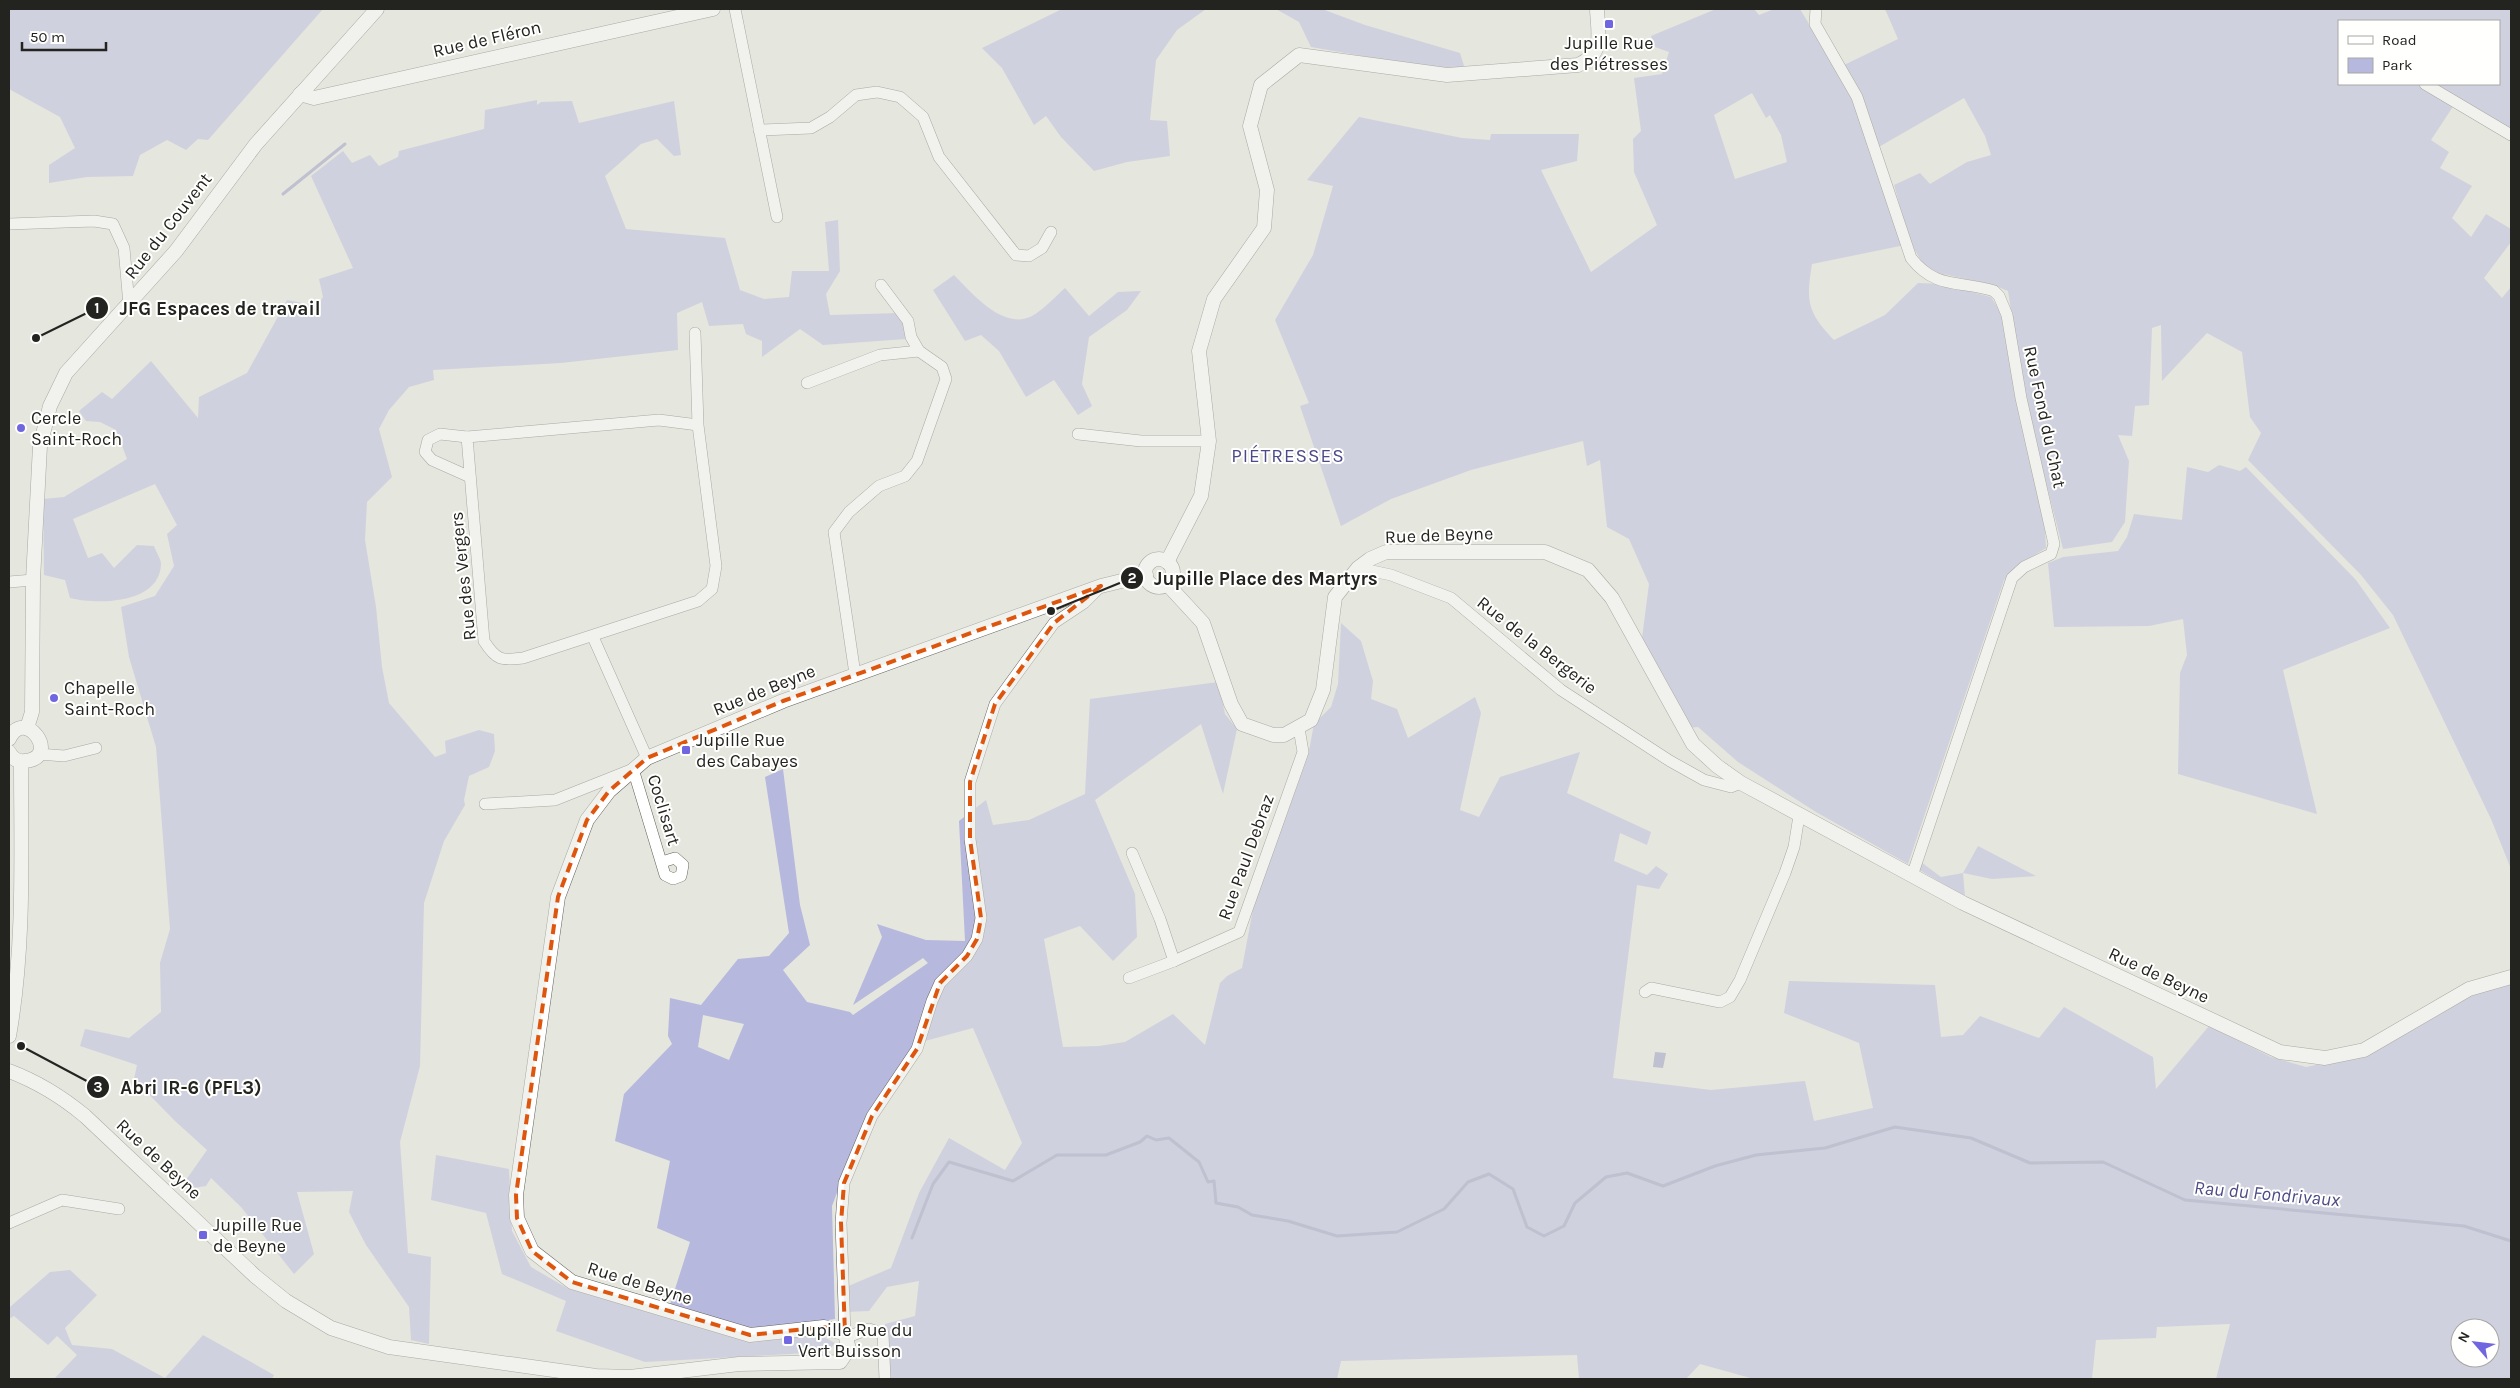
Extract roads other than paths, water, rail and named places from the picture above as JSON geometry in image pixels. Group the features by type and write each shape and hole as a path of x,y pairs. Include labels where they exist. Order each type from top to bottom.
{"street":[{"name":"Rue du Couvent","path":"27,728 32,712 33,580 40,446 50,406 66,374 176,251 256,144 377,9"},
{"name":"Rue de Fléron","path":"300,94 314,98 712,9"},
{"path":"736,9 777,217"},
{"path":"1167,562 1201,496 1209,442 1199,351 1214,299 1264,228 1267,190 1250,126 1261,85 1299,55 1447,75 1578,65 1589,60 1595,54 1598,38 1597,9"},
{"name":"Rue Fond du Chat","path":"1816,9 1815,24 1858,96 1911,258 1922,271 1948,284 1994,291 2002,301 2007,315 2021,398 2054,544 2051,554 2024,567 2012,578 1912,876"},
{"path":"2427,85 2511,135"},
{"path":"759,130 811,128 830,117 856,95 877,92 900,97 923,117 939,157 1016,255 1030,256 1042,248 1051,232"},
{"path":"9,224 94,221 113,224 124,248 129,305"},
{"path":"856,674 834,532 856,506 879,486 905,476 917,461 946,379 942,367 919,351 911,337 908,321 881,285"},
{"name":"Rue des Vergers","path":"467,437 484,641 493,655 506,661 523,658 698,601 712,589 716,566 698,425 695,333"},
{"path":"807,383 880,354 919,351"},
{"path":"470,477 432,460 425,452 428,440 440,434 467,437 659,420 698,425"},
{"path":"1078,434 1141,441 1209,442"},
{"name":"Rue de Beyne","path":"1299,728 1311,720 1323,690 1336,597 1358,568 1370,559 1386,552 1545,552 1588,570 1612,598 1693,744 1717,766 1741,783 1971,908 2280,1052 2325,1058 2364,1050 2469,989 2511,977"},
{"path":"1164,559 1167,562 1172,567 1172,580 1161,587 1149,583 1145,571 1151,560 1164,559"},
{"name":"Rue de la Bergerie","path":"1358,568 1391,575 1451,598 1561,690 1670,761 1704,780 1731,787 1741,783"},
{"name":"Rue de Beyne","path":"9,1071 38,1082 78,1111 255,1276 286,1301 331,1328 389,1347 596,1376 630,1377 739,1364 840,1362 849,1349 846,1336 824,1327 750,1335 572,1282 532,1251 517,1218 516,1195 558,896 587,820 609,791 647,758 856,674 1102,586 1146,575"},
{"path":"9,582 33,580"},
{"path":"1167,584 1203,623 1231,704 1242,724 1273,735 1284,735 1299,728"},
{"path":"884,1379 883,1334 869,1329 846,1336 841,1223 844,1183 872,1116 917,1049 932,1001 940,983 967,956 977,939 981,918 970,839 970,782 996,704 1054,623 1084,603 1102,586"},
{"path":"593,636 647,758"},
{"path":"9,737 19,729 27,728 37,733 41,743 39,754"},
{"name":"Rue Paul Debraz","path":"1129,978 1174,961 1239,932 1303,752 1299,728"},
{"path":"9,752 15,759 21,762 31,760 39,754 64,756 96,748"},
{"path":"9,1036 13,1010 22,879 21,762"},
{"path":"485,804 555,800 633,769"},
{"name":"Coclisart","path":"633,769 662,862"},
{"path":"1645,992 1651,988 1665,989 1720,1002 1730,997 1740,980 1785,873 1794,847 1799,816"},
{"path":"1132,853 1160,919 1174,961"},
{"path":"9,1222 62,1200 120,1208"}],"waterway":[{"path":"283,194 345,144"},
{"name":"Rau du Fondrivaux","path":"912,1238 933,1184 949,1162 1013,1181 1057,1155 1106,1155 1140,1142 1147,1136 1156,1140 1169,1138 1199,1162 1208,1182 1214,1181 1216,1203 1238,1207 1252,1215 1288,1221 1337,1236 1397,1232 1444,1209 1468,1182 1489,1174 1513,1189 1527,1227 1544,1236 1564,1226 1575,1203 1606,1177 1627,1173 1663,1186 1715,1166 1756,1155 1825,1148 1895,1127 1971,1138 2030,1163 2103,1162 2185,1200 2464,1226 2511,1241"}],"place":[{"name":"Jupille Rue des Piétresses","path":"1609,24"},
{"name":"JFG Espaces de travail","path":"36,338"},
{"name":"Cercle Saint-Roch","path":"21,428"},
{"name":"Jupille Place des Martyrs","path":"1051,611"},
{"name":"Chapelle Saint-Roch","path":"54,698"},
{"name":"Jupille Rue des Cabayes","path":"686,750"},
{"name":"Abri IR-6 (PFL3)","path":"21,1046"},
{"name":"Jupille Rue de Beyne","path":"203,1235"},
{"name":"Jupille Rue du Vert Buisson","path":"788,1340"}],"district":[{"name":"PIÉTRESSES","path":"1288,456"}]}
